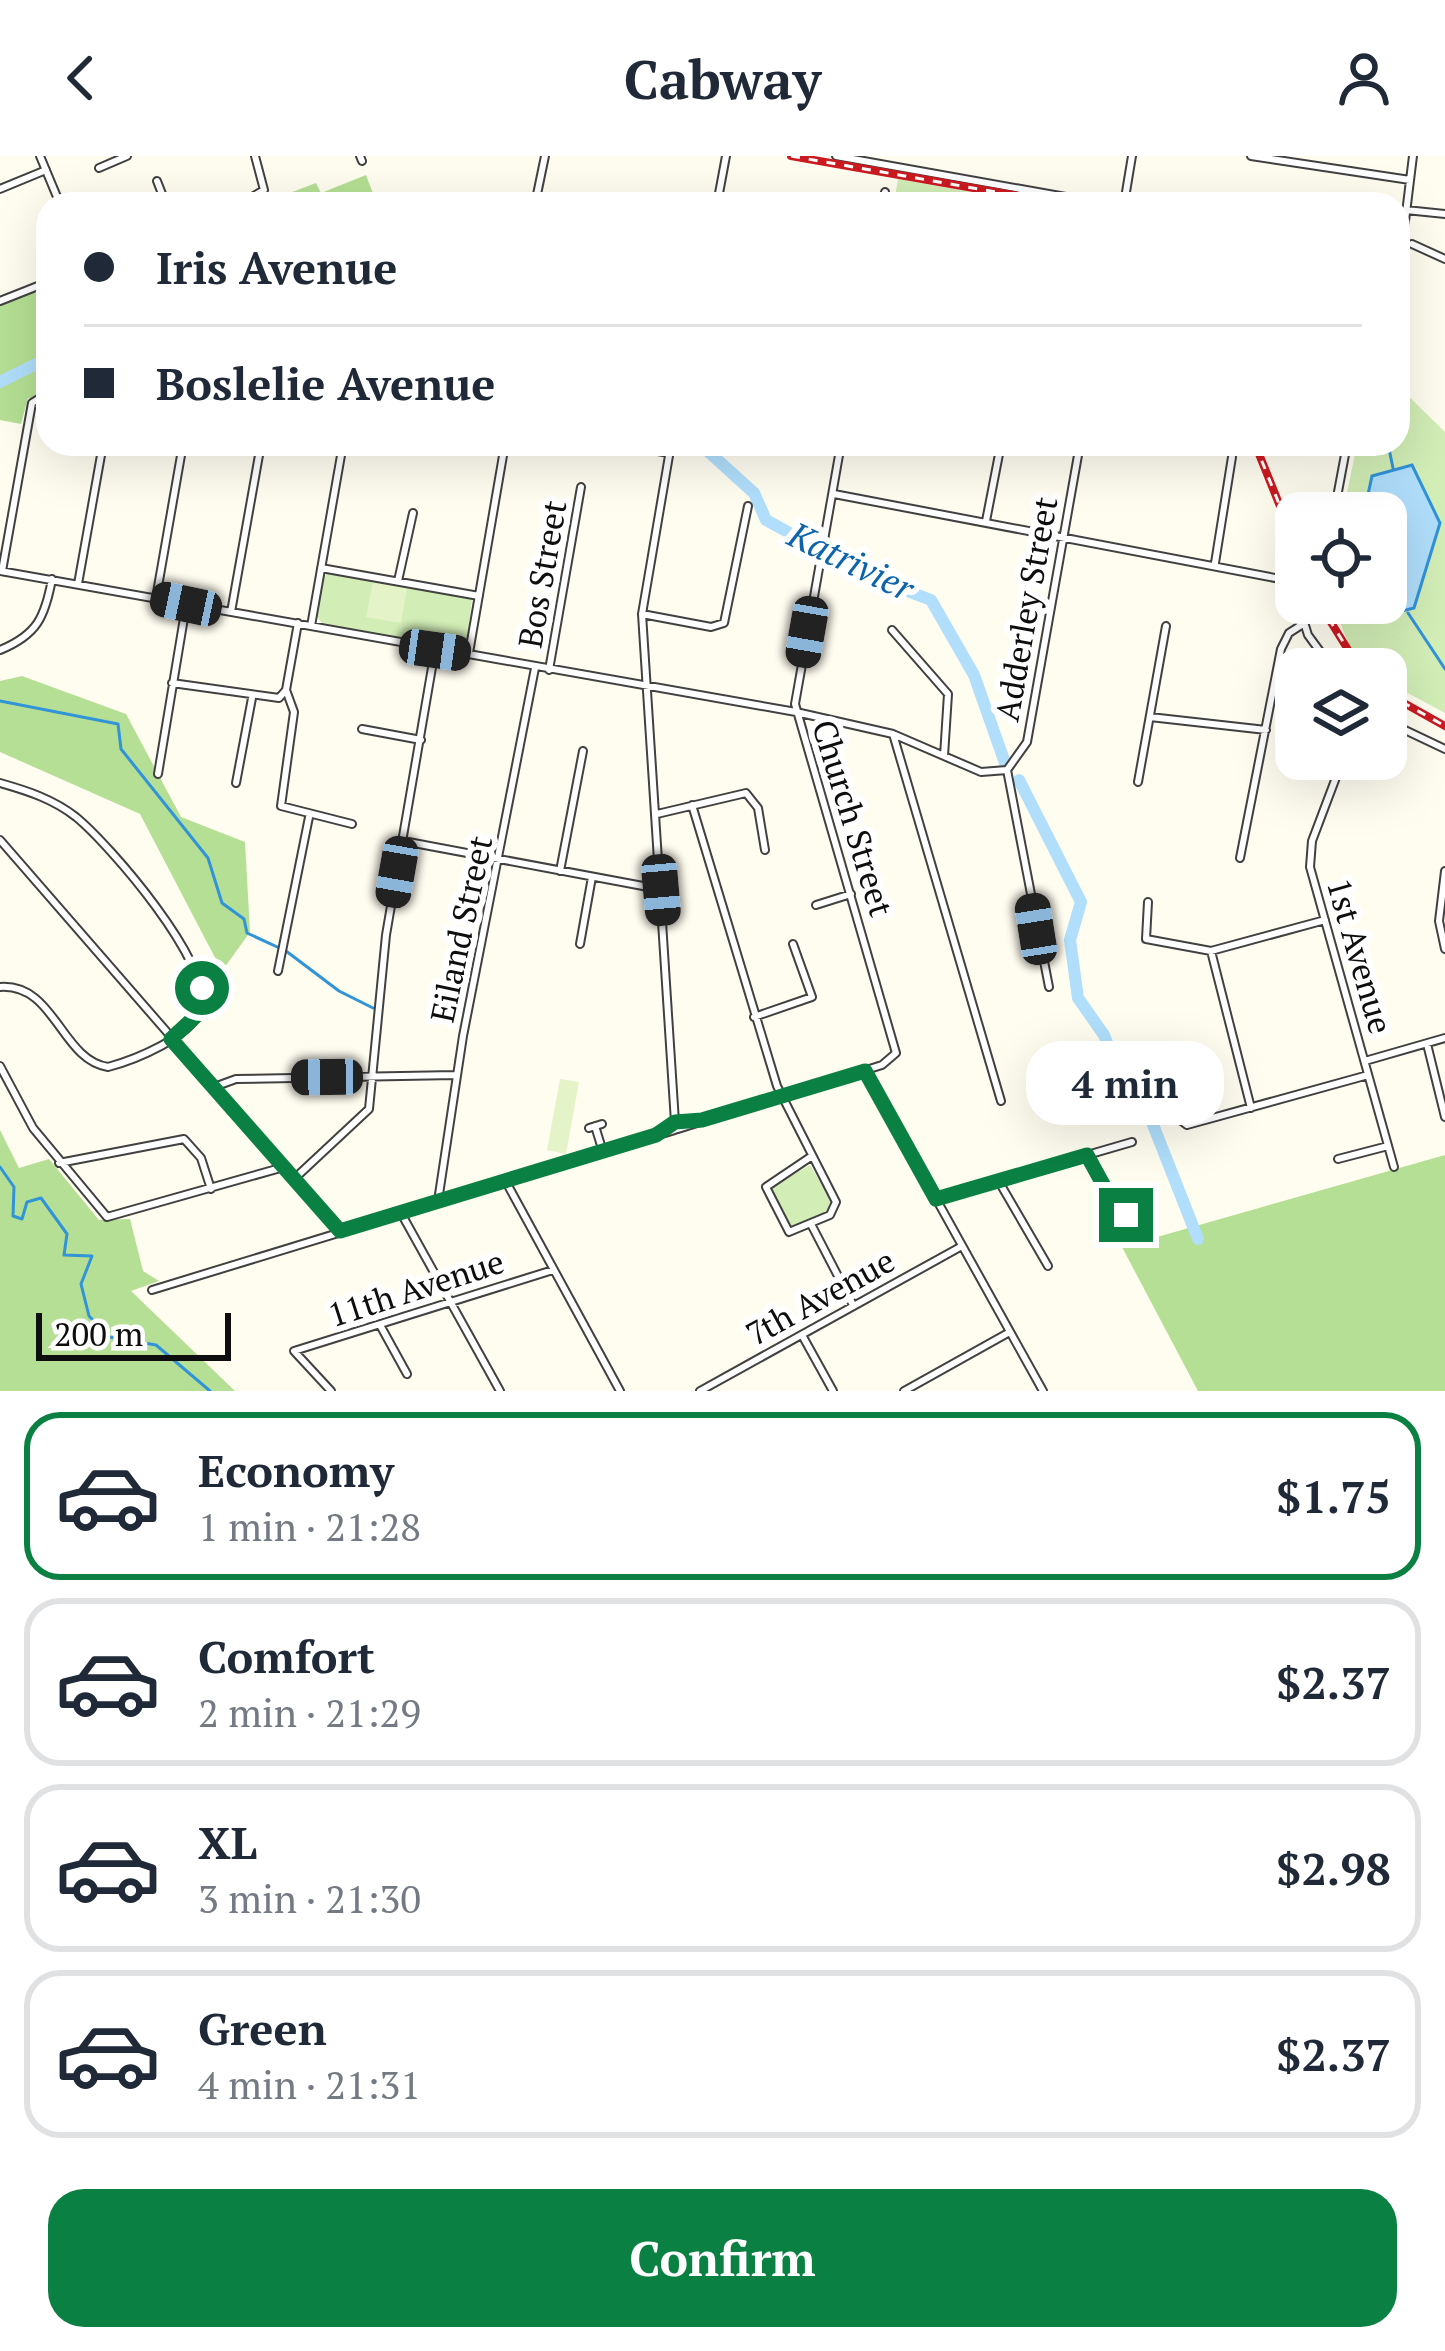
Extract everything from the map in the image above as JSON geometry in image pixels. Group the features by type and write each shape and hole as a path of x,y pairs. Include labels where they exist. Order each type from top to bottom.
{"street":[{"path":"40,156 55,192"},
{"path":"99,168 127,156"},
{"path":"255,156 264,190 261,192"},
{"path":"537,192 544,156"},
{"path":"719,192 726,156"},
{"path":"836,156 892,161 1046,192"},
{"path":"1125,192 1132,156"},
{"path":"1251,156 1410,180"},
{"path":"1408,192 1413,156"},
{"path":"0,189 46,170"},
{"path":"157,181 161,192"},
{"path":"1410,210 1445,214"},
{"path":"1412,244 1445,259"},
{"path":"0,301 36,287"},
{"path":"36,400 1,571 796,712 893,734 981,772 1007,770"},
{"path":"78,584 101,456"},
{"path":"156,598 181,456"},
{"path":"231,613 259,456"},
{"path":"311,626 341,456"},
{"path":"469,655 503,456"},
{"path":"669,456 642,614 675,1126"},
{"name":"Church Street","path":"839,456 796,712 896,1044 892,1060 865,1071"},
{"path":"986,521 999,456"},
{"name":"Adderley Street","path":"1049,987 1007,770 1027,742 1077,456"},
{"path":"1338,492 1345,456"},
{"path":"1215,563 1232,457"},
{"name":"Bos Street","path":"549,670 581,487"},
{"path":"832,494 1275,577"},
{"path":"642,614 711,627 724,623 748,506"},
{"path":"398,581 413,513"},
{"path":"321,568 479,596"},
{"path":"0,650 21,641 40,624 52,579"},
{"path":"158,773 186,604"},
{"path":"298,623 286,690 294,712 281,806 309,817 352,824"},
{"path":"1240,858 1281,649 1289,633 1303,624 1319,648"},
{"path":"1138,782 1166,626"},
{"path":"892,630 948,694 951,710 944,756"},
{"path":"294,1179 367,1114 386,935 435,650"},
{"name":"Eiland Street","path":"438,1202 456,1075 535,667"},
{"path":"172,683 252,698 275,699 286,690"},
{"path":"236,783 252,698"},
{"path":"1149,717 1266,730"},
{"path":"362,729 421,740"},
{"path":"1407,731 1445,749"},
{"path":"893,734 1000,1101"},
{"path":"560,871 583,751"},
{"name":"1st Avenue","path":"1335,780 1310,849 1325,920 1394,1167"},
{"path":"0,785 43,796 75,817 157,909 202,988 198,1014 171,1039 117,1065 96,1065 32,994 0,987"},
{"path":"656,814 746,793 760,815 765,850"},
{"path":"692,806 782,1096 812,1156 836,1204 812,1226 787,1230 765,1192 773,1178 812,1156"},
{"path":"278,971 309,817"},
{"path":"0,840 340,1231"},
{"path":"403,841 661,890"},
{"path":"1445,871 1439,921 1445,950"},
{"path":"580,944 592,877"},
{"path":"816,905 850,894"},
{"path":"1148,902 1146,939 1210,950 1325,920"},
{"path":"754,1017 812,997 793,944"},
{"path":"1210,950 1251,1108"},
{"path":"1365,1061 1445,1038"},
{"path":"1426,1044 1445,1117"},
{"path":"1160,1061 1179,1119 1191,1126 1368,1075"},
{"path":"0,1066 26,1118 109,1217 284,1167"},
{"path":"152,1289 865,1071 1042,1391"},
{"path":"214,1087 236,1079 456,1075"},
{"path":"595,1126 602,1151"},
{"path":"59,1162 184,1139 201,1158 212,1189"},
{"path":"936,1199 1132,1142"},
{"path":"1338,1159 1388,1145"},
{"path":"1087,1155 1119,1212 1135,1214 1148,1204"},
{"path":"505,1180 620,1391"},
{"path":"998,1180 1048,1266"},
{"path":"401,1213 500,1391"},
{"path":"812,1226 853,1305"},
{"name":"7th Avenue","path":"700,1391 962,1246"},
{"name":"11th Avenue","path":"332,1391 294,1351 553,1270"},
{"path":"380,1325 407,1374"},
{"path":"904,1391 1008,1333"},
{"path":"802,1335 833,1391"}],"green space":[{"path":"366,175 372,192 324,192"},
{"path":"898,179 970,192 896,192"},
{"path":"316,183 320,192 292,192"},
{"path":"36,289 36,399 28,398 21,424 0,420 0,300"},
{"path":"1410,398 1445,432 1445,713 1407,693 1407,648 1350,647 1341,624 1407,624 1407,492 1347,492 1355,456 1410,456"},
{"path":"331,571 472,598 467,643 460,649 323,624 316,616 322,578"},
{"path":"373,582 407,588 401,623 366,617"},
{"path":"22,676 126,714 181,817 245,842 250,932 222,971 140,814 0,752 0,681"},
{"path":"560,1079 579,1082 566,1154 547,1150"},
{"path":"0,1130 19,1168 49,1159 99,1220 130,1219 143,1271 159,1281 131,1291 235,1391 0,1391"},
{"path":"1445,1155 1445,1391 1198,1391 1122,1247"},
{"path":"810,1165 834,1205 829,1213 789,1229 770,1188"}],"water":[{"path":"1412,465 1440,523 1414,608 1407,610 1407,492 1369,492 1372,476"}],"waterway":[{"name":"Katrivier","path":"0,382 36,364"},
{"name":"Katrivier","path":"713,456 754,493 766,520 868,576 931,600 974,675 1005,763"},
{"path":"1390,456 1393,468"},
{"path":"1408,613 1445,669"},
{"path":"0,701 118,724 121,749 208,858 222,903 244,919 247,933 286,951 339,991 373,1008"},
{"name":"Katrivier","path":"1019,780 1081,902 1070,940 1078,998 1104,1035 1122,1082 1148,1112 1198,1239"},
{"path":"0,1167 14,1187 13,1216 22,1219 27,1202 41,1198 67,1234 64,1255 92,1256 81,1284 89,1316 109,1337 156,1345 210,1391"}],"railway":[{"path":"791,156 996,192"},
{"path":"1260,456 1275,494"},
{"path":"1332,624 1347,648"},
{"path":"1407,705 1445,726"}],"route":[{"path":"202,988 198,1014 171,1039 340,1231 656,1135 675,1122 702,1120 865,1071 936,1199 1087,1155 1116,1208 1126,1215"}]}
